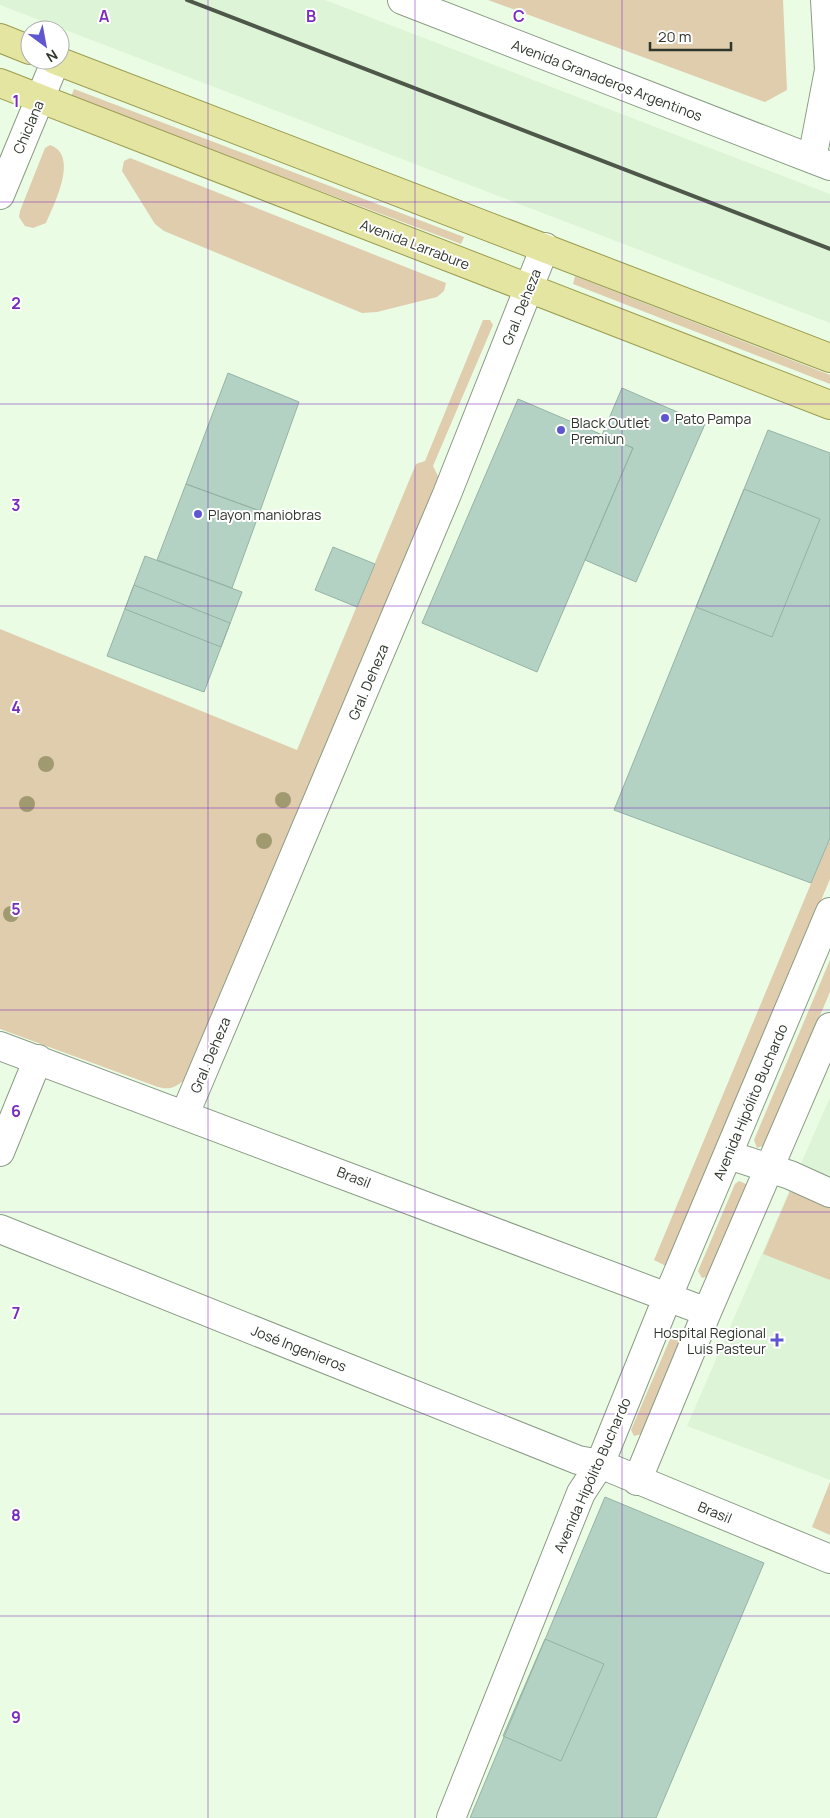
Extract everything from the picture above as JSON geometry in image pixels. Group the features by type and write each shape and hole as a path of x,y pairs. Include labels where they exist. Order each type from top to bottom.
{"main road":[{"path":"0,38 20,46"},
{"path":"70,65 830,358"},
{"name":"Avenida Larrabure","path":"0,83 830,405"}],"street":[{"name":"Avenida Granaderos Argentinos","path":"402,0 821,163"},
{"path":"821,163 829,70 825,0"},
{"name":"Chiclana","path":"0,195 52,70"},
{"name":"Gral. Deheza","path":"186,1114 444,504 545,247"},
{"name":"Avenida Hipólito Buchardo","path":"451,1818 581,1493 600,1464 668,1296 830,912"},
{"path":"638,1481 707,1312 830,1027"},
{"name":"Brasil","path":"0,1046 186,1114 707,1312"},
{"path":"0,1152 38,1059"},
{"path":"729,1155 770,1168 830,1193"},
{"name":"José Ingenieros","path":"0,1229 578,1460 600,1464"},
{"name":"Brasil","path":"600,1464 830,1559"}],"shaded area":[{"path":"0,0 325,0 830,194 830,323 70,32 70,20 39,20 0,5"},
{"path":"488,0 783,0 787,90 765,102"},
{"path":"74,89 464,237 461,244 71,97"},
{"path":"50,145 59,151 63,159 62,181 46,223 33,228 25,226 19,217 20,211 45,148"},
{"path":"130,158 446,283 444,291 437,297 377,312 362,313 164,231 155,224 122,171 124,161"},
{"path":"575,276 830,375 830,384 573,284"},
{"path":"483,320 490,320 493,325 433,466 439,478 183,1081 171,1088 158,1087 0,1029 0,629 297,750 416,464 425,461"},
{"path":"830,838 830,879 668,1267 654,1260"},
{"path":"830,960 830,992 765,1145 757,1148 754,1140"},
{"name":"Hospital Regional Luis Pasteur","path":"830,1097 830,1480 687,1426"},
{"path":"739,1181 746,1184 747,1189 710,1276 702,1278 698,1271 735,1184"},
{"path":"790,1191 830,1207 830,1280 763,1254"},
{"path":"677,1330 683,1333 684,1336 642,1434 634,1436 631,1430 673,1332"},
{"path":"830,1482 830,1535 812,1527"}],"building":[{"path":"228,373 299,402 260,511 186,484"},
{"path":"622,388 705,424 636,582 585,560 633,448 602,435"},
{"path":"518,399 633,448 537,672 422,623"},
{"path":"768,430 830,453 830,838 811,883 614,810"},
{"path":"186,484 260,511 232,588 157,560"},
{"path":"744,489 820,519 772,637 696,607"},
{"path":"333,547 375,564 357,607 315,590"},
{"path":"145,556 242,592 204,692 107,656"},
{"path":"134,585 230,623 221,647 125,609"},
{"path":"605,1497 764,1563 656,1818 470,1818"},
{"path":"545,1639 604,1664 561,1761 503,1736"}],"railway":[{"path":"187,0 830,249"}],"place":[{"name":"Pato Pampa","path":"665,418"},
{"name":"Black Outlet Premiun","path":"561,430"},
{"name":"Playon maniobras","path":"198,514"},
{"name":"Hospital Regional Luis Pasteur","path":"777,1340"}]}
